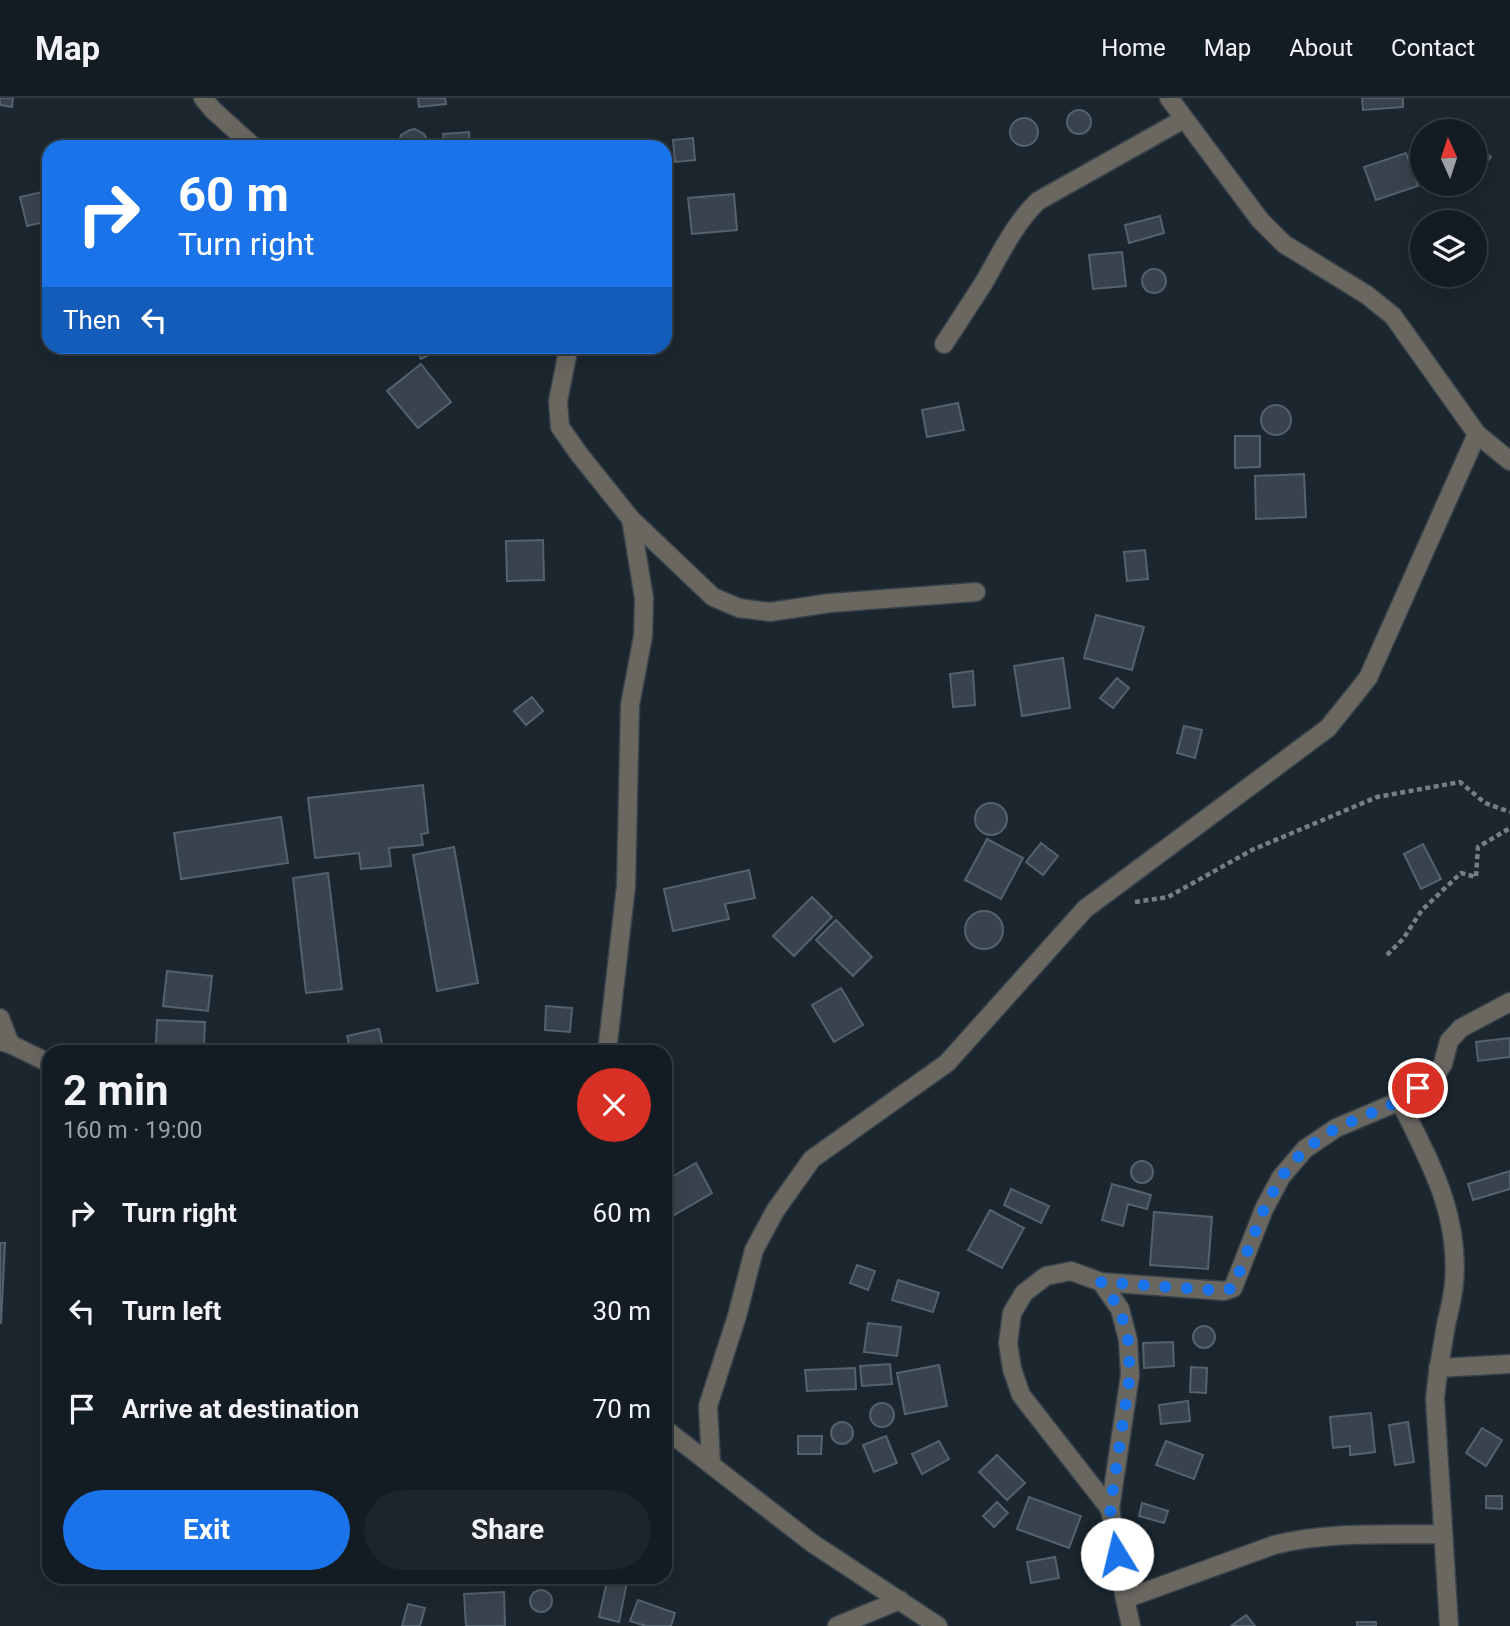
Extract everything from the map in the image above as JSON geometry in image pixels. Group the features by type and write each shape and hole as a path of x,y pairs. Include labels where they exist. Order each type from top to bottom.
{"street":[{"path":"203,98 246,140"},
{"path":"1169,98 1260,220 1284,244 1367,295 1393,316 1477,434 1510,461"},
{"path":"944,344 1027,212 1038,201 1184,119"},
{"path":"567,354 558,401 560,427 631,519 713,597 739,608 770,612 830,603 976,592"},
{"path":"711,1463 708,1406 737,1316 754,1250 775,1211 812,1159 947,1063 1084,909 1328,728 1368,678 1477,434"},
{"path":"608,1045 626,886 630,705 643,636 644,598 631,519"},
{"path":"1110,1509 1021,1395 1012,1369 1008,1343 1012,1313 1024,1293 1046,1276 1071,1271 1101,1282 1224,1291 1233,1288 1264,1209 1281,1177 1305,1149 1336,1128 1400,1101 1435,1076 1443,1064 1450,1041 1461,1028 1510,1002"},
{"path":"0,1018 5,1042 42,1060"},
{"path":"1400,1101 1441,1186 1451,1221 1454,1253 1454,1283 1435,1399 1449,1626"},
{"path":"1101,1282 1120,1309 1128,1340 1130,1375 1110,1509 1131,1626"},
{"path":"1438,1368 1510,1364"},
{"path":"672,1434 812,1543 938,1626"},
{"path":"1125,1599 1291,1540 1317,1536 1443,1534"},
{"path":"837,1626 900,1600"}],"path":[{"path":"1126,903 1168,897 1252,850 1377,797 1460,782 1485,803 1510,812"},
{"path":"1387,955 1403,939 1422,909 1461,873 1476,877 1478,847 1510,828"}],"building":[{"path":"0,98 13,98 12,107 0,105"},
{"path":"418,98 445,98 446,104 419,107"},
{"path":"1362,98 1403,98 1403,107 1363,110"},
{"path":"1079,110 1088,113 1091,122 1088,131 1079,134 1070,131 1067,122 1070,113"},
{"path":"1024,118 1034,122 1038,132 1034,142 1024,146 1014,142 1010,132 1014,122"},
{"path":"415,129 424,134 427,140 400,140 401,135"},
{"path":"469,132 470,140 444,140 443,134"},
{"path":"693,138 695,160 675,162 673,140"},
{"path":"1406,153 1410,164 1410,189 1376,200 1364,167"},
{"path":"42,192 42,223 27,226 20,197"},
{"path":"734,194 737,230 692,234 688,198"},
{"path":"1160,216 1164,233 1129,243 1125,225"},
{"path":"1122,252 1126,286 1093,289 1089,255"},
{"path":"1154,269 1163,272 1166,281 1163,290 1154,293 1145,290 1142,281 1145,272"},
{"path":"419,354 431,354 421,359"},
{"path":"421,364 451,402 418,428 387,391"},
{"path":"958,403 964,430 927,437 922,410"},
{"path":"1276,405 1282,406 1290,414 1290,426 1282,434 1276,435 1270,434 1262,426 1261,420 1262,414 1270,406"},
{"path":"1235,436 1260,436 1260,467 1235,468"},
{"path":"1304,474 1306,517 1256,519 1255,476"},
{"path":"543,540 544,580 507,581 506,541"},
{"path":"1145,550 1148,579 1127,581 1124,552"},
{"path":"1096,615 1144,627 1132,670 1084,658"},
{"path":"1063,658 1070,708 1022,716 1014,666"},
{"path":"973,671 975,705 953,707 950,674"},
{"path":"1117,678 1129,688 1113,708 1100,698"},
{"path":"532,697 543,711 526,725 514,711"},
{"path":"1184,726 1202,730 1195,758 1177,753"},
{"path":"423,785 428,833 421,834 423,845 389,848 391,866 361,869 359,853 315,858 308,798"},
{"path":"991,803 1002,808 1007,819 1002,830 991,835 980,830 975,819 980,808"},
{"path":"281,817 288,863 181,879 174,833"},
{"path":"987,839 1023,858 1001,899 965,880"},
{"path":"1041,843 1058,856 1043,875 1026,862"},
{"path":"1423,844 1441,879 1421,889 1404,854"},
{"path":"454,847 478,983 437,991 413,855"},
{"path":"749,870 755,898 725,904 729,919 673,931 664,889"},
{"path":"328,873 342,989 306,993 293,878"},
{"path":"812,897 832,917 794,956 773,936"},
{"path":"984,911 997,917 1003,930 997,943 984,949 971,943 965,930 971,917"},
{"path":"836,920 872,957 853,976 816,940"},
{"path":"167,971 212,976 208,1011 163,1006"},
{"path":"841,988 863,1025 834,1042 812,1005"},
{"path":"546,1006 572,1008 570,1032 545,1030"},
{"path":"157,1020 205,1022 204,1045 156,1044"},
{"path":"379,1029 382,1045 349,1045 347,1036"},
{"path":"1510,1038 1510,1057 1478,1061 1476,1042"},
{"path":"1142,1161 1150,1164 1153,1172 1150,1180 1142,1183 1134,1180 1131,1172 1134,1164"},
{"path":"696,1163 712,1193 674,1215 672,1177"},
{"path":"1510,1171 1510,1189 1473,1200 1468,1184"},
{"path":"1112,1184 1151,1195 1147,1209 1128,1204 1123,1226 1102,1220"},
{"path":"1011,1189 1049,1206 1041,1223 1004,1205"},
{"path":"990,1210 1024,1228 1002,1268 968,1250"},
{"path":"1154,1212 1212,1217 1208,1269 1150,1265"},
{"path":"0,1243 5,1243 1,1323 0,1323"},
{"path":"857,1265 875,1271 868,1290 850,1283"},
{"path":"898,1280 939,1293 933,1312 892,1300"},
{"path":"868,1323 901,1327 897,1356 864,1352"},
{"path":"1204,1326 1212,1329 1215,1337 1212,1345 1204,1348 1196,1345 1193,1337 1196,1329"},
{"path":"1173,1342 1174,1366 1144,1368 1143,1343"},
{"path":"890,1364 892,1384 862,1386 860,1366"},
{"path":"939,1365 947,1406 905,1414 897,1373"},
{"path":"1191,1367 1207,1368 1206,1393 1190,1392"},
{"path":"855,1368 856,1389 807,1391 805,1370"},
{"path":"1188,1401 1190,1421 1161,1424 1159,1405"},
{"path":"882,1403 890,1407 894,1415 890,1423 882,1427 874,1423 870,1415 874,1407"},
{"path":"1371,1413 1375,1452 1350,1455 1350,1446 1333,1448 1330,1417"},
{"path":"842,1422 850,1425 853,1433 850,1441 842,1444 834,1441 831,1433 834,1425"},
{"path":"1408,1422 1414,1462 1395,1465 1389,1425"},
{"path":"1482,1428 1502,1440 1486,1466 1466,1453"},
{"path":"798,1436 822,1436 821,1454 798,1454"},
{"path":"886,1436 897,1463 874,1472 863,1445"},
{"path":"939,1441 949,1459 922,1474 912,1454"},
{"path":"1166,1441 1203,1455 1194,1479 1156,1465"},
{"path":"997,1455 1025,1483 1007,1500 979,1472"},
{"path":"1486,1496 1502,1496 1502,1509 1486,1508"},
{"path":"1029,1497 1081,1516 1069,1548 1017,1529"},
{"path":"997,1502 1008,1513 994,1527 983,1516"},
{"path":"1142,1503 1168,1511 1164,1523 1139,1516"},
{"path":"1055,1557 1059,1578 1031,1583 1027,1562"},
{"path":"606,1584 627,1584 619,1622 599,1617"},
{"path":"541,1590 549,1593 552,1601 549,1609 541,1612 533,1609 530,1601 533,1593"},
{"path":"504,1592 505,1626 466,1626 464,1594"},
{"path":"638,1600 675,1613 671,1626 646,1626 630,1621"},
{"path":"408,1604 425,1608 420,1626 402,1626"},
{"path":"1246,1615 1255,1626 1231,1626"},
{"path":"1357,1622 1376,1622 1376,1626 1357,1626"}],"route":[{"path":"1117,1554 1110,1509 1130,1375 1128,1340 1120,1309 1101,1282 1224,1291 1233,1288 1264,1209 1281,1177 1305,1149 1336,1128 1400,1101 1418,1088"}]}
